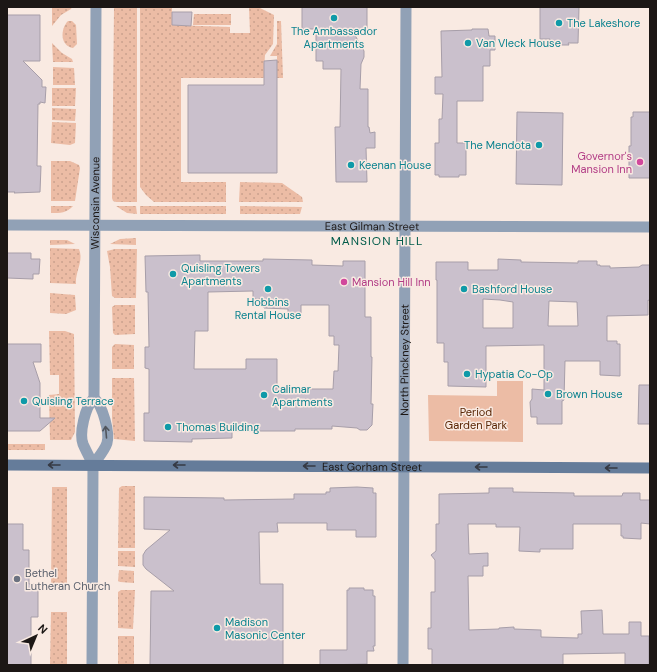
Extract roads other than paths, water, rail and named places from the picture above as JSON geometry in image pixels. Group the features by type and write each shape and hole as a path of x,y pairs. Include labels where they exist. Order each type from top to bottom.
{"main road":[{"name":"East Gorham Street","path":"7,465 650,468"}],"street":[{"name":"Wisconsin Avenue","path":"92,665 93,465 82,443 86,411 94,398 96,7"},
{"name":"North Pinckney Street","path":"403,665 406,7"},
{"name":"East Gilman Street","path":"7,225 650,227"},
{"path":"93,465 107,443 105,418 100,406 94,398"}],"place":[{"name":"The Ambassador Apartments","path":"334,18"},
{"name":"The Lakeshore","path":"559,23"},
{"name":"Van Vleck House","path":"468,43"},
{"name":"The Mendota","path":"539,145"},
{"name":"Governor's Mansion Inn","path":"640,162"},
{"name":"Keenan House","path":"351,165"},
{"name":"Quisling Towers Apartments","path":"173,274"},
{"name":"Mansion Hill Inn","path":"344,282"},
{"name":"Hobbins Rental House","path":"268,289"},
{"name":"Bashford House","path":"464,289"},
{"name":"Hypatia Co-Op","path":"467,374"},
{"name":"Brown House","path":"548,394"},
{"name":"Calimar Apartments","path":"264,395"},
{"name":"Quisling Terrace","path":"24,401"},
{"name":"Thomas Building","path":"168,427"},
{"name":"Bethel Lutheran Church","path":"17,579"},
{"name":"Madison Masonic Center","path":"217,628"}],"district":[{"name":"MANSION HILL","path":"377,241"}],"park label":[{"name":"Period Garden Park","path":"476,418"}]}
